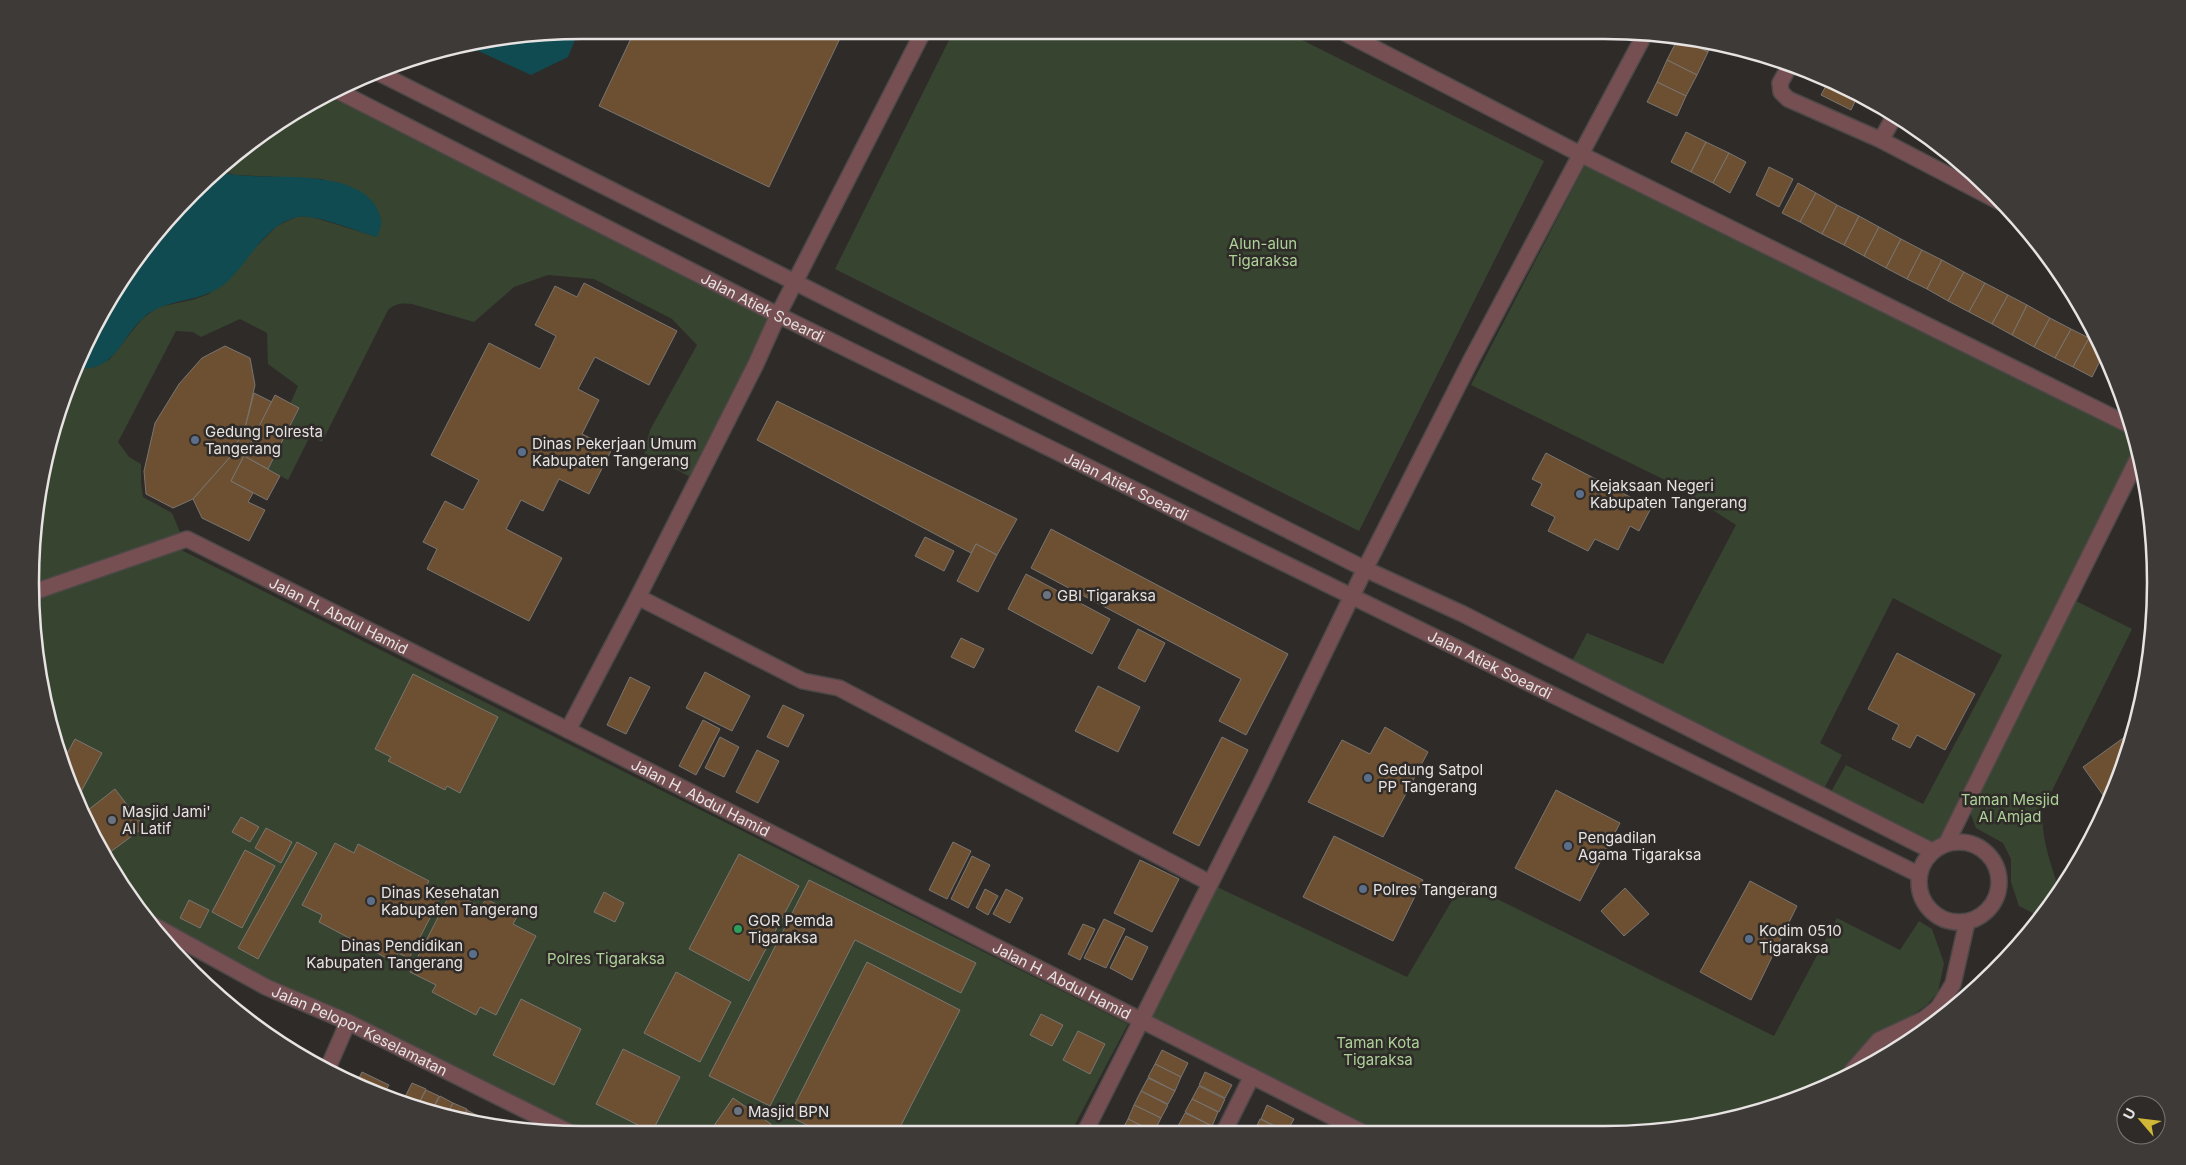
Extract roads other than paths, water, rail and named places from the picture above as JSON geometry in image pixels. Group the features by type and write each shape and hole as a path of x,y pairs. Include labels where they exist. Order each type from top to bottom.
{"street":[{"path":"568,730 638,597 755,366 778,315 919,39"},
{"path":"1357,39 1580,154 2123,423"},
{"path":"1088,1126 1365,569 1472,360 1642,40"},
{"path":"1787,71 1780,83 1781,92 1788,99 1881,140 1975,186"},
{"name":"Jalan Atiek Soeardi","path":"385,76 1365,569 1463,614 1932,851"},
{"name":"Jalan Atiek Soeardi","path":"344,94 778,315 1918,874"},
{"path":"1881,140 1891,121"},
{"path":"1947,842 2134,465"},
{"name":"Jalan H. Abdul Hamid","path":"39,590 187,539 1350,1126"},
{"path":"638,597 803,681 839,688 1210,883"},
{"path":"1947,842 1964,842 1980,847 1991,858 1998,872 1998,888 1992,903 1982,915 1967,922 1947,921 1930,911 1920,894 1918,874 1932,851 1947,842"},
{"path":"1861,1061 1879,1040 1924,1019 1938,1008 1953,984 1967,922"},
{"name":"Jalan Pelopor Keselamatan","path":"166,932 266,987 348,1022 555,1125"},
{"path":"330,1063 348,1022"},
{"path":"1227,1126 1252,1076"}],"water":[{"path":"575,39 568,57 531,75 475,49 512,43"},
{"path":"225,173 234,175 297,177 340,183 359,190 373,202 381,219 381,226 377,237 314,218 297,217 286,221 267,235 236,273 218,289 152,311 136,325 113,355 98,366 83,369 95,342 130,280 174,224"}],"place":[{"name":"Gedung Polresta Tangerang","path":"195,440"},
{"name":"Dinas Pekerjaan Umum Kabupaten Tangerang","path":"522,452"},
{"name":"Kejaksaan Negeri Kabupaten Tangerang","path":"1580,494"},
{"name":"GBI Tigaraksa","path":"1047,595"},
{"name":"Gedung Satpol PP Tangerang","path":"1368,778"},
{"name":"Masjid Jami' Al Latif","path":"112,820"},
{"name":"Pengadilan Agama Tigaraksa","path":"1568,846"},
{"name":"Polres Tangerang","path":"1363,889"},
{"name":"Dinas Kesehatan Kabupaten Tangerang","path":"371,901"},
{"name":"GOR Pemda Tigaraksa","path":"738,929"},
{"name":"Kodim 0510 Tigaraksa","path":"1749,939"},
{"name":"Dinas Pendidikan Kabupaten Tangerang","path":"473,954"},
{"name":"Masjid BPN","path":"738,1111"}],"park label":[{"name":"Alun-alun Tigaraksa","path":"1263,252"},
{"name":"Taman Mesjid Al Amjad","path":"2010,808"},
{"name":"Polres Tigaraksa","path":"606,958"},
{"name":"Taman Kota Tigaraksa","path":"1378,1050"}]}
